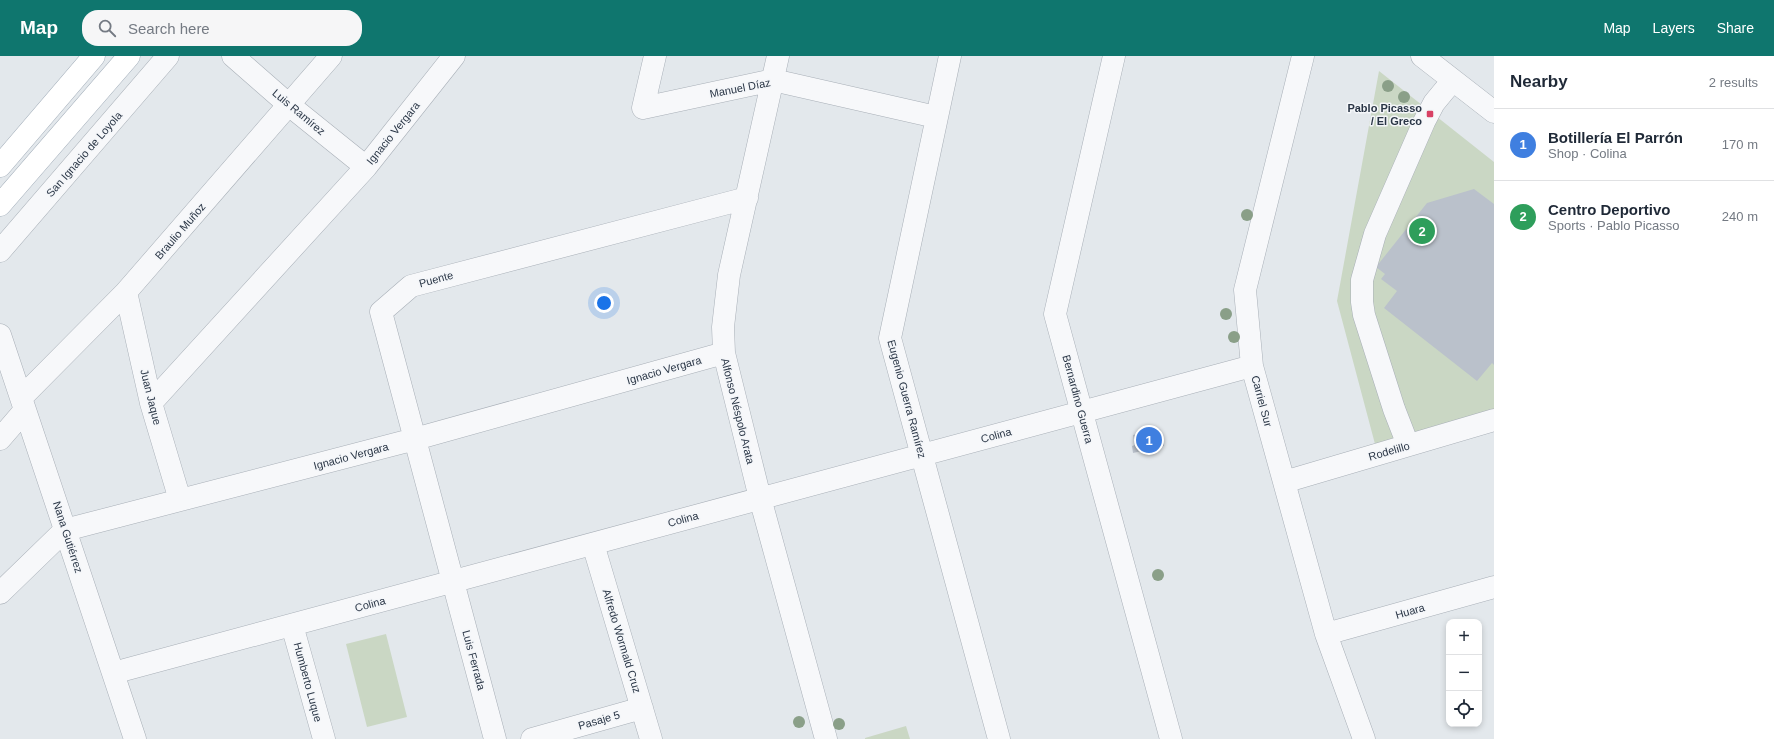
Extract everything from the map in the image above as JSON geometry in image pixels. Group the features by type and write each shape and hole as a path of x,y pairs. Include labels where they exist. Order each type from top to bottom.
{"main road":[{"path":"0,166 94,56"},
{"path":"0,206 129,56"}],"street":[{"name":"San Ignacio de Loyola","path":"0,251 168,56"},
{"name":"Luis Ramírez","path":"233,56 289,105 366,167"},
{"name":"Braulio Muñoz","path":"0,439 23,404 126,292 331,56"},
{"name":"Ignacio Vergara","path":"151,403 366,167 454,56"},
{"name":"Manuel Díaz","path":"655,56 643,108 773,80 936,117"},
{"name":"Alfonso Néspolo Arata","path":"778,56 729,275 723,326 724,353 760,498 826,739"},
{"name":"Eugenio Guerra Ramírez","path":"950,56 890,338 999,739"},
{"name":"Bernardino Guerra","path":"1114,56 1055,314 1171,739"},
{"name":"Carriel Sur","path":"1303,56 1245,290 1252,366 1326,634 1364,739"},
{"path":"1422,56 1494,112"},
{"path":"1408,445 1394,409 1364,315 1362,302 1362,280 1375,234 1424,122 1434,103 1453,80"},
{"name":"Puente","path":"452,582 381,312 411,286 747,198"},
{"name":"Juan Jaque","path":"126,292 151,403 180,500"},
{"name":"Nana Gutiérrez","path":"0,335 113,674 129,737"},
{"name":"Ignacio Vergara","path":"0,593 65,530 415,439 724,353"},
{"name":"Colina","path":"113,674 1252,366"},
{"name":"Rodelillo","path":"1284,482 1494,420"},
{"name":"Alfredo Wormald Cruz","path":"593,544 651,739"},
{"name":"Luis Ferrada","path":"452,582 495,739"},
{"name":"Huara","path":"1326,634 1494,587"},
{"name":"Humberto Luque","path":"292,625 324,739"},
{"name":"Pasaje 5","path":"532,739 642,708"}],"green space":[{"path":"1379,71 1494,162 1494,409 1375,444 1337,301"},
{"path":"386,634 407,717 367,727 346,644"},
{"path":"906,726 910,739 865,739 865,738"}],"building":[{"path":"1474,189 1494,204 1494,365 1492,363 1477,381 1384,308 1397,291 1381,279 1385,274 1376,267 1427,203"},
{"path":"1160,429 1164,446 1133,453 1132,446 1135,445 1133,435"}],"place":[{"name":"Pablo Picasso / El Greco","path":"1430,114"},
{"name":"Centro Deportivo","path":"1422,231"},
{"name":"Botillería El Parrón","path":"1149,440"}]}
